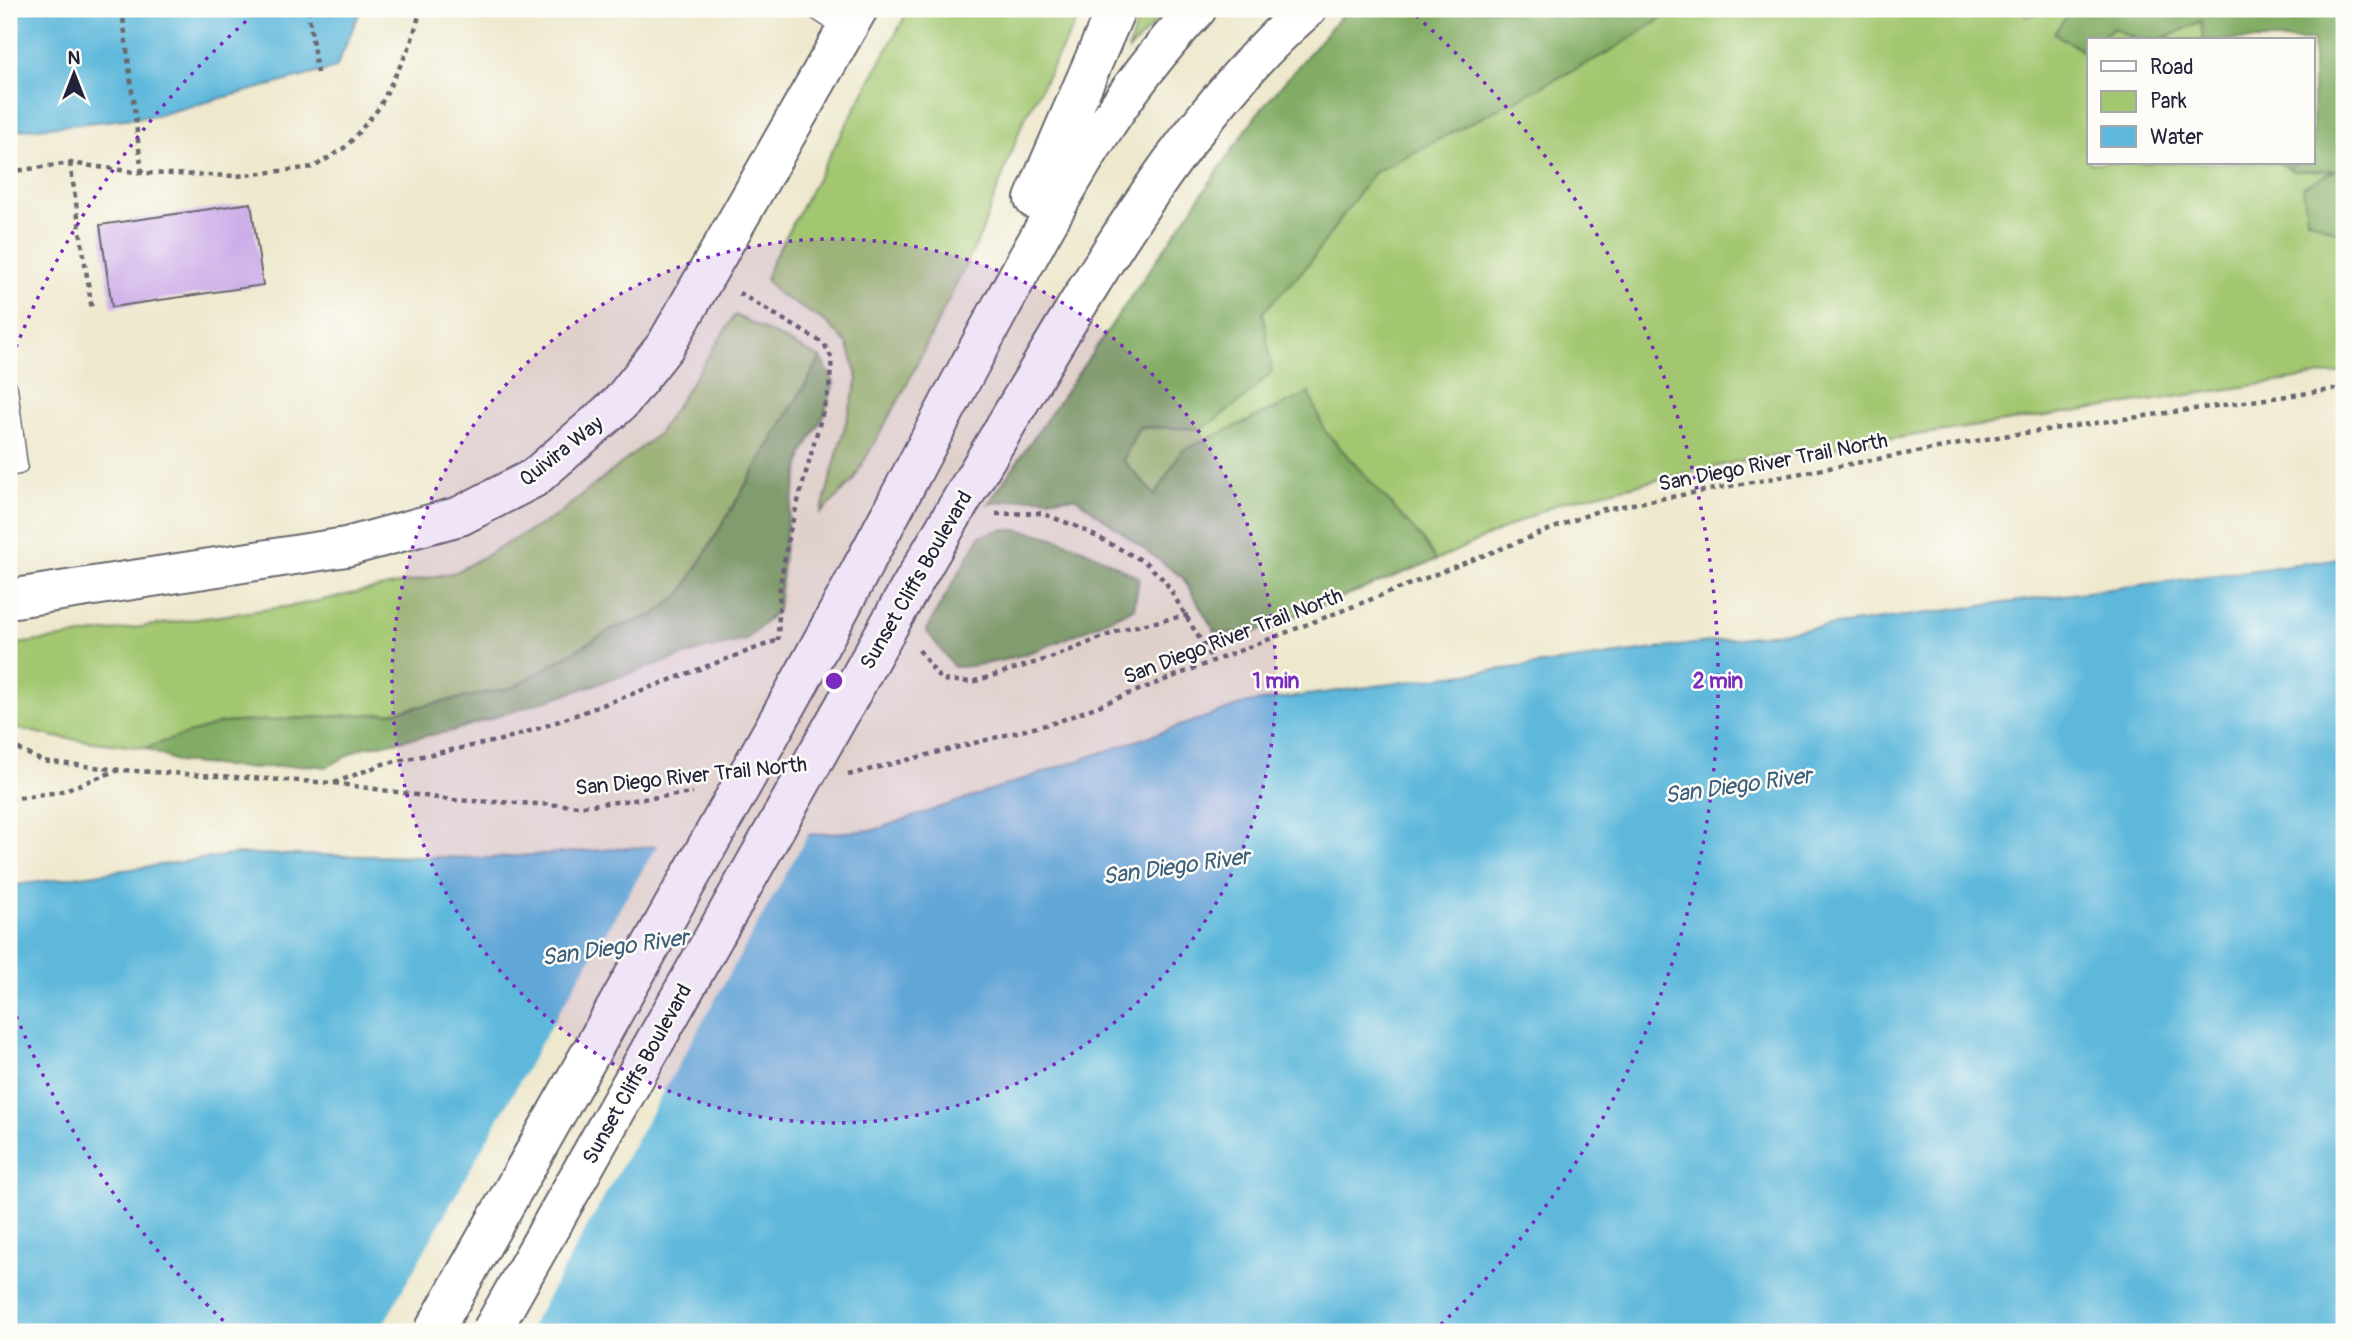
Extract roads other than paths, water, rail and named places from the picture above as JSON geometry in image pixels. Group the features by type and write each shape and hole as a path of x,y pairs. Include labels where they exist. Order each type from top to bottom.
{"main road":[{"path":"970,364 1024,222 1116,9"},
{"path":"433,1332 850,593 1083,156 1166,41 1197,9"},
{"name":"Sunset Cliffs Boulevard","path":"491,1332 884,632 1091,281 1180,154 1236,83 1307,9"},
{"name":"Quivira Way","path":"9,599 346,547 460,516 534,478 620,403 666,345 852,20"}],"lane":[{"path":"813,9 852,20"},
{"path":"9,388 19,466 9,468"}],"water":[{"path":"9,9 361,9 336,68 154,116 9,131"},
{"name":"San Diego River","path":"2344,558 2344,1332 9,1332 9,886 238,854 491,858 874,830 1247,703"}]}
